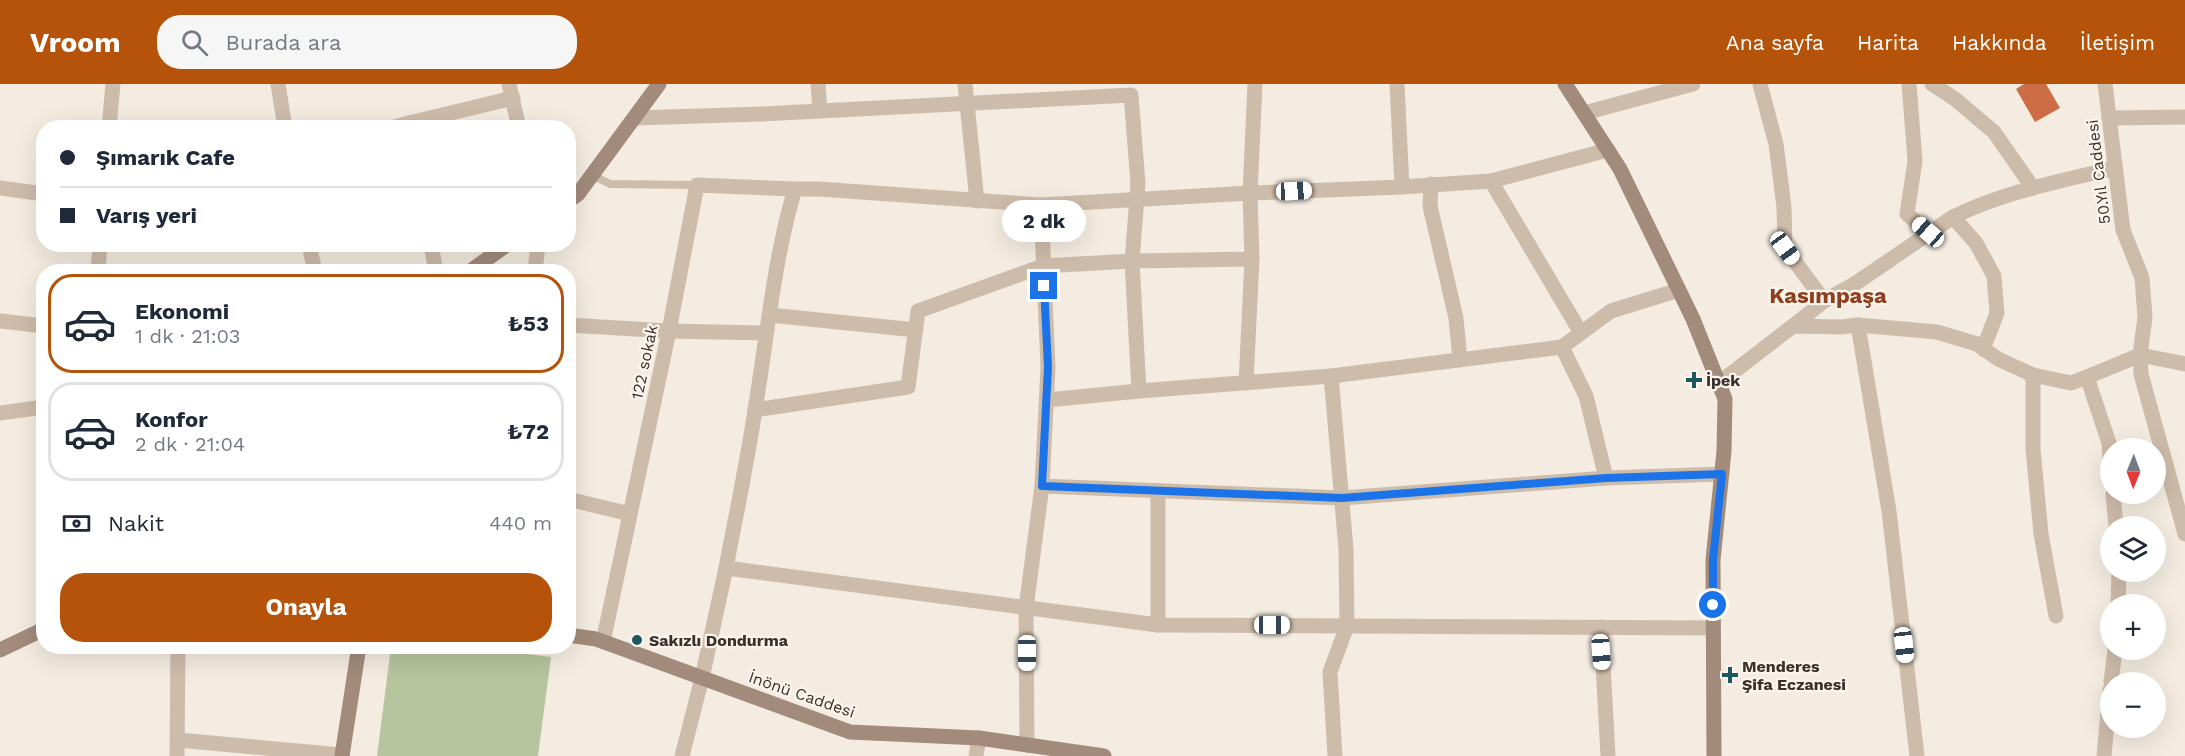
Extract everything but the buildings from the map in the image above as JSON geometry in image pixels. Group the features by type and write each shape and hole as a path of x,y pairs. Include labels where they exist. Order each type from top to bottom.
{"main road":[{"path":"576,195 659,84"},
{"path":"1565,84 1620,169 1694,319 1725,399 1722,474 1713,560 1714,756"},
{"path":"480,264 496,252"},
{"path":"0,650 36,633"},
{"name":"İnönü Caddesi","path":"576,637 603,642 850,732 979,738 1104,756"},
{"path":"342,755 358,654"}],"street":[{"path":"110,120 113,84"},
{"path":"278,84 284,120"},
{"path":"818,84 820,111"},
{"path":"965,84 977,201"},
{"path":"1246,383 1252,259 1250,193 1255,84"},
{"path":"1397,84 1402,187"},
{"path":"1584,113 1693,84"},
{"path":"1760,84 1776,144 1785,207 1785,248 1824,301"},
{"path":"1909,84 1915,160 1907,214 1928,232"},
{"name":"50.Yıl Caddesi","path":"2105,84 2123,230 2142,278 2145,317 2140,355 2141,374 2185,534"},
{"path":"1936,85 1994,132 2033,189"},
{"path":"635,118 967,103 1131,89 1138,184 1132,261 1139,392"},
{"path":"424,120 511,91 517,120"},
{"path":"2109,118 2185,117"},
{"path":"697,185 819,189 1041,205 1491,181 1608,150"},
{"path":"1719,383 1824,301 1856,283 1953,217 1971,208 2033,189 2115,168"},
{"path":"1491,181 1581,333"},
{"path":"1431,184 1430,206 1456,318 1460,360"},
{"name":"122 sokak","path":"603,642 669,332 697,185"},
{"path":"0,188 36,193"},
{"path":"682,756 726,568 788,212 795,189"},
{"path":"1028,745 1026,608 1042,486 1048,367 1041,205"},
{"path":"1953,217 1976,243 1994,276 1997,314 1983,349"},
{"path":"755,410 908,387 918,311 1043,266 1132,261 1252,259"},
{"path":"1047,400 1331,376 1562,347 1611,311 1679,290"},
{"path":"770,315 916,330"},
{"path":"0,321 36,325"},
{"path":"1793,326 1858,325 1937,332 1977,344 1998,359 2033,375 2071,383 2140,355 2185,364"},
{"path":"1858,325 1889,512 1917,756"},
{"path":"576,326 669,332 766,333"},
{"path":"1562,347 1586,396 1606,478"},
{"path":"2033,375 2033,449 2040,523 2056,616"},
{"path":"1331,376 1346,549 1347,626 1330,672 1335,756"},
{"path":"2087,377 2108,438"},
{"path":"0,413 36,408"},
{"path":"1042,486 1342,498 1606,478 1722,474"},
{"path":"1158,491 1158,625"},
{"path":"576,501 630,514"},
{"path":"726,568 1158,625 1713,628"},
{"path":"1601,627 1608,756"},
{"path":"178,654 177,748 342,755"},
{"path":"976,756 979,738"},
{"path":"2104,756 2106,738"}],"lane":[{"path":"592,175 610,184 697,185"}],"green space":[{"path":"390,654 527,654 551,657 538,756 377,756"}],"place":[{"name":"İpek","path":"1694,380"},
{"name":"Sakızlı Dondurma","path":"637,640"},
{"name":"Menderes Şifa Eczanesi","path":"1730,675"}],"district":[{"name":"Kasımpaşa","path":"1828,295"}],"route":[{"path":"1044,286 1048,367 1042,486 1342,498 1606,478 1722,474 1713,560 1713,605"}]}
